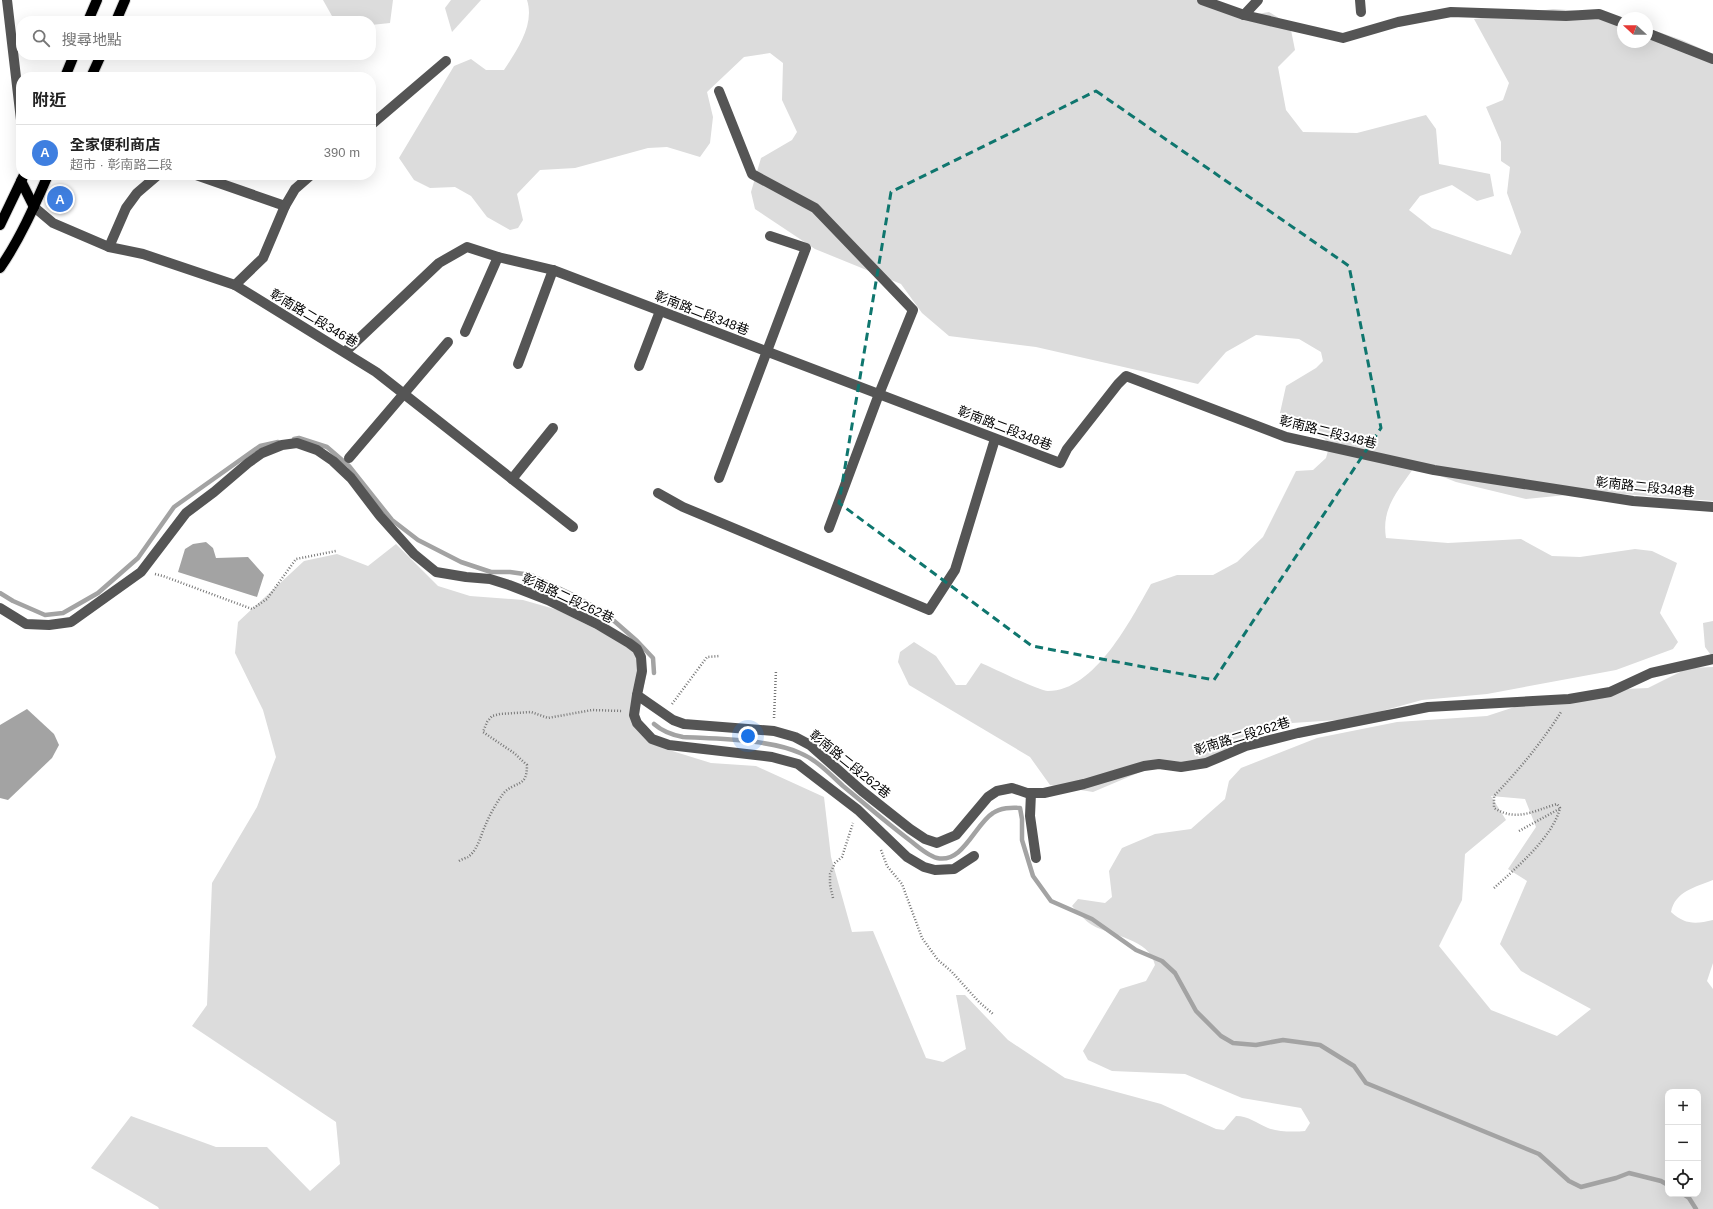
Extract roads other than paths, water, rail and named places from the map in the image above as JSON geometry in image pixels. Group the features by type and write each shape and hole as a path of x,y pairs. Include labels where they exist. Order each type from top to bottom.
{"main road":[{"path":"90,16 97,0"},
{"path":"118,16 125,0"},
{"path":"67,72 72,60"},
{"path":"94,72 99,60"},
{"path":"0,225 21,180"},
{"name":"彰南路二段346巷","path":"23,180 34,207"},
{"path":"0,268 11,252 46,180"}],"street":[{"path":"7,0 16,77"},
{"path":"1202,0 1244,14 1343,38 1398,22 1451,12 1566,16 1599,14 1617,21"},
{"path":"1244,14 1258,0"},
{"path":"1360,0 1361,12"},
{"path":"1653,35 1713,59"},
{"path":"376,121 446,60"},
{"path":"719,91 752,174 815,208 913,310 879,394 829,528"},
{"path":"109,248 126,208 138,193 152,180"},
{"path":"210,180 285,206"},
{"path":"235,285 263,258 285,206 296,189 306,180"},
{"name":"彰南路二段346巷","path":"34,207 52,223 109,248 143,254 235,285 376,372 573,527"},
{"path":"719,478 806,248 770,236"},
{"name":"彰南路二段348巷","path":"345,352 439,263 467,247 498,257 553,270 1060,463 1067,449 1126,376 1286,437 1315,444 1434,470 1633,501 1713,507"},
{"path":"465,332 498,257"},
{"path":"518,364 553,270"},
{"path":"639,366 660,311"},
{"path":"349,458 448,342"},
{"path":"512,479 553,428"},
{"path":"658,493 683,507 929,610 955,570 995,439"},
{"name":"彰南路二段262巷","path":"0,608 26,624 49,625 71,622 141,572 186,513 262,453 282,445 297,444 317,450 333,461 351,478 380,516 414,554 436,572 490,579 516,587 548,600 598,624 629,643 636,649 641,657 642,671 637,695 673,720 684,724 774,731 795,737 810,745 862,791 910,829 925,839 937,843 956,835 988,797 997,791 1012,788 1031,793 1044,793 1061,790 1144,766 1159,764 1181,767 1206,763 1246,746 1298,733 1428,707 1569,699 1610,692 1651,673 1713,659"},
{"path":"637,695 634,715 637,723 652,739 669,745 772,757 798,764 858,810 907,857 924,867 935,870 954,869 974,856"},
{"path":"1031,793 1030,816 1036,858"}],"waterway":[{"path":"294,439 299,438 327,447 349,466 392,520 418,540 461,562 491,572 510,572 531,575 573,595 605,613 637,641 653,658 654,673"},
{"path":"0,593 13,601 45,615 63,613 98,593 138,558 174,507 260,446 278,442"},
{"path":"654,724 660,729 683,737 758,742 787,748 800,753 818,763 843,786 920,849 937,858 946,858 954,855 968,842 986,818 993,813 1006,808 1020,808 1022,819 1022,840 1033,876 1051,901 1092,919 1136,950 1162,961 1175,973 1196,1011 1221,1036 1233,1043 1256,1045 1283,1040 1320,1045 1354,1066 1366,1083 1539,1154 1569,1181 1581,1187 1629,1173 1665,1183"},
{"path":"1688,1197 1696,1209"}],"place":[{"name":"全家便利商店","path":"60,199"}]}
